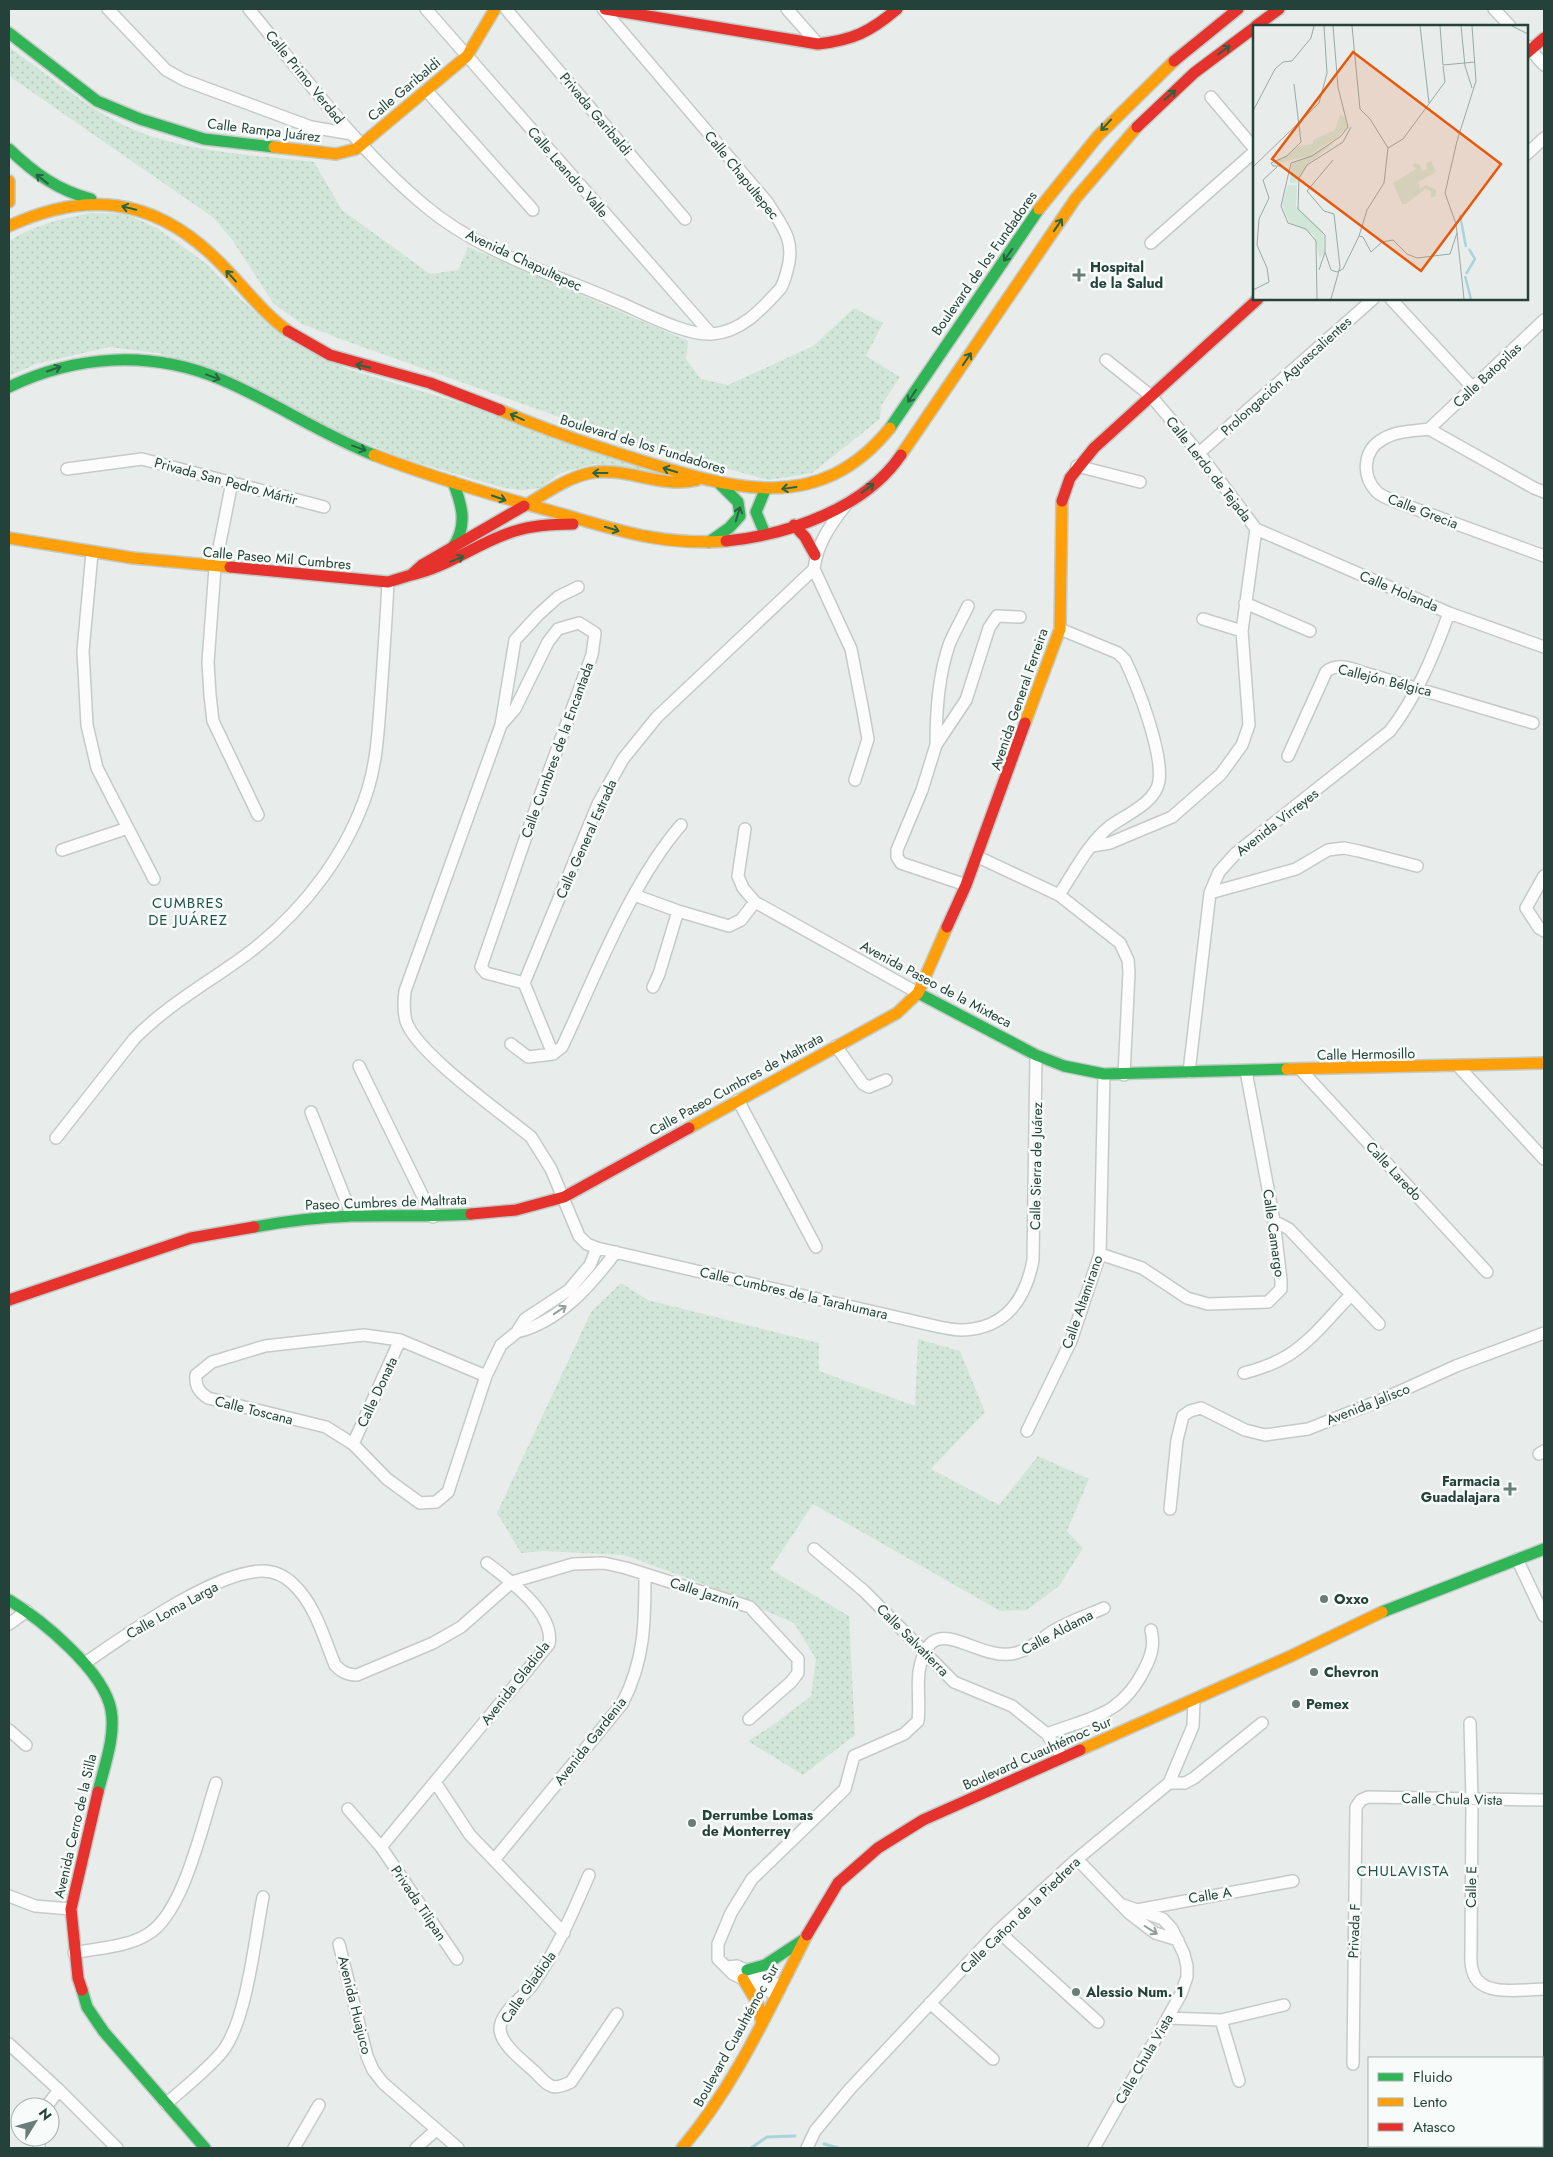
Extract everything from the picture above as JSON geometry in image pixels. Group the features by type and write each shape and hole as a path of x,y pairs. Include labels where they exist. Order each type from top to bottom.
{"main road":[{"path":"467,56 494,9"},
{"path":"604,9 818,44 849,41 872,30 897,9"},
{"name":"Boulevard de los Fundadores","path":"9,226 22,219 59,207 104,202 154,215 194,238 266,314 289,334 317,349 355,364 443,386 549,431 699,479 765,490 788,489 829,478 855,464 878,443 895,422 948,341 1056,185 1096,136 1120,109 1179,55 1238,9"},
{"path":"1258,25 1279,9"},
{"path":"9,387 60,367 98,361 140,360 186,367 219,379 351,445 524,506 653,540 709,542 748,540 794,525 852,499 870,488 895,463 1076,198 1146,117 1194,73 1253,29"},
{"name":"Calle Rampa Juárez","path":"9,33 97,101 140,119 204,138 298,150 336,154 347,153 362,145"},
{"path":"1528,50 1544,38"},
{"path":"1179,55 1194,73"},
{"name":"Calle Garibaldi","path":"362,145 467,56"},
{"path":"9,149 50,185 66,193 104,202"},
{"path":"9,181 9,202"},
{"name":"Avenida General Ferreira","path":"918,993 966,885 1060,629 1062,501 1066,485 1077,466 1094,448 1257,300"},
{"name":"Calle Paseo Mil Cumbres","path":"9,538 92,553 215,568 388,582 411,574 422,565 524,506 572,479 590,473 603,472 660,483 684,484 699,479"},
{"path":"453,482 462,508 464,527 460,539 453,547"},
{"path":"709,542 735,523 741,511 741,505 736,497 717,482"},
{"path":"765,490 754,511 755,518 765,534"},
{"path":"411,574 421,573 458,558 508,533 534,526 592,523"},
{"path":"794,525 805,537 815,555"},
{"name":"Calle Paseo Cumbres de Maltrata","path":"564,1197 897,1013 918,993"},
{"name":"Avenida Paseo de la Mixteca","path":"918,993 1036,1055 1064,1066 1104,1074 1124,1075 1189,1072"},
{"name":"Calle Hermosillo","path":"1189,1072 1459,1067 1544,1063"},
{"name":"Paseo Cumbres de Maltrata","path":"9,1300 191,1238 289,1221 352,1216 433,1217 516,1210 564,1197"},
{"name":"Boulevard Cuauhtémoc Sur","path":"682,2148 711,2112 762,2024 805,1938 838,1884 848,1873 894,1836 923,1820 1194,1700 1374,1615 1454,1582 1544,1549"},
{"name":"Avenida Cerro de la Silla","path":"9,1600 27,1611 85,1663 102,1685 111,1710 110,1740 71,1909 78,1978 87,2007 104,2032 205,2148"},
{"path":"762,2024 758,2004 745,1975 774,1960 805,1938"}],"street":[{"path":"108,9 166,70 184,80 311,127 352,134"},
{"name":"Calle Primo Verdad","path":"249,9 362,145"},
{"name":"Calle Leandro Valle","path":"426,9 711,334"},
{"name":"Privada Garibaldi","path":"506,9 686,219"},
{"name":"Calle Chapultepec","path":"604,9 767,202 788,234 791,258 782,287 738,328 711,334"},
{"path":"787,9 818,44"},
{"path":"1494,9 1509,25"},
{"path":"1528,50 1544,64"},
{"path":"426,90 533,210"},
{"path":"1211,97 1253,147"},
{"path":"1528,153 1544,138"},
{"name":"Avenida Chapultepec","path":"362,145 423,205 448,224 480,242 678,328 711,334"},
{"path":"1151,243 1253,153"},
{"name":"Prolongación Aguascalientes","path":"1199,454 1372,300"},
{"path":"1392,300 1473,388"},
{"name":"Calle Batopilas","path":"1429,428 1544,320"},
{"name":"Calle Lerdo de Tejada","path":"1092,846 1110,844 1172,816 1221,774 1242,745 1250,725 1242,631 1256,529 1199,454 1151,396 1106,360"},
{"path":"1429,428 1544,492"},
{"name":"Calle Grecia","path":"1429,428 1391,434 1381,440 1369,452 1366,464 1369,482 1378,493 1394,502 1544,556"},
{"name":"Privada San Pedro Mártir","path":"67,469 142,459 324,507"},
{"path":"1077,466 1140,482"},
{"path":"232,482 215,568 208,662 213,721 258,815"},
{"path":"852,499 834,520 815,555 814,569 851,649 863,710 868,738 855,780"},
{"name":"Calle Holanda","path":"1256,529 1449,613 1544,647"},
{"path":"92,553 83,652 87,725 97,768 154,879"},
{"name":"Calle General Estrada","path":"524,982 598,804 623,759 657,716 814,569"},
{"path":"56,1138 148,1024 174,1003 255,947 299,904 327,873 346,841 368,789 376,749 388,582"},
{"name":"Calle Cumbres de la Encantada","path":"564,1197 542,1151 531,1137 430,1056 415,1038 406,1022 403,1006 405,991 501,725 515,640 538,615 558,598 578,587"},
{"path":"1245,603 1310,631"},
{"path":"966,885 901,863 897,857 897,850 922,790 936,745 937,705 942,673 949,645 968,606"},
{"name":"Avenida Virreyes","path":"1189,1072 1210,893 1219,872 1236,853 1390,732 1402,716 1432,659 1449,613"},
{"path":"936,745 966,700 990,628 997,616 1020,617"},
{"path":"1202,619 1242,631"},
{"name":"Calle Cumbres de la Encantada","path":"501,725 515,710 548,642 558,629 579,623 595,633 592,655 540,793 481,967 486,973 524,982"},
{"path":"1059,895 1092,846 1108,828 1148,800 1159,781 1156,748 1125,660 1118,653 1060,629"},
{"name":"Callejón Bélgica","path":"1288,756 1326,672 1331,667 1341,666 1417,687 1533,723"},
{"path":"511,1044 528,1057 555,1053 562,1047 634,895 662,850 681,825"},
{"path":"62,850 128,828"},
{"name":"Avenida Paseo de la Mixteca","path":"745,829 738,876 743,888 755,902 918,993"},
{"path":"1210,893 1296,869 1328,850 1344,848 1417,866"},
{"path":"976,856 1059,895 1120,944 1128,960 1129,972 1124,1075"},
{"path":"1544,876 1526,908 1539,928 1544,931"},
{"path":"634,895 678,911 729,926 741,920 755,902"},
{"path":"653,987 659,974 678,911"},
{"path":"524,982 555,1053"},
{"path":"836,1046 863,1084 869,1087 886,1080"},
{"name":"Calle Sierra de Juárez","path":"1030,1276 1035,1230 1036,1055"},
{"path":"359,1066 433,1217"},
{"path":"1459,1067 1544,1159"},
{"name":"Calle Camargo","path":"1100,1254 1142,1268 1187,1298 1208,1304 1268,1302 1281,1289 1274,1221 1246,1070"},
{"name":"Calle Laredo","path":"1301,1070 1487,1272"},
{"name":"Calle Altamirano","path":"1027,1431 1070,1341 1100,1254 1104,1074"},
{"path":"738,1100 816,1247"},
{"path":"311,1112 352,1216"},
{"name":"Calle Cumbres de la Tarahumara","path":"564,1197 579,1236 587,1244 597,1248 935,1326 963,1330 989,1324 1004,1316 1017,1304 1030,1276"},
{"path":"1274,1221 1289,1229 1379,1324"},
{"name":"Calle Toscana","path":"486,1376 400,1340 364,1335 265,1346 212,1362 196,1375 196,1382 199,1392 208,1398 326,1427 353,1444 387,1479 420,1503 436,1502 448,1492 486,1376 501,1345 517,1332 525,1319 569,1290 590,1265 597,1248"},
{"name":"Calle Toscana","path":"517,1332 534,1328 578,1297 616,1252"},
{"path":"1244,1374 1288,1356 1306,1342 1351,1295"},
{"name":"Avenida Jalisco","path":"1170,1509 1177,1440 1183,1416 1190,1411 1201,1408 1245,1430 1265,1435 1308,1429 1381,1400 1456,1366 1544,1333"},
{"name":"Calle Donata","path":"353,1444 400,1340"},
{"name":"Calle Salvatierra","path":"814,1549 864,1591 954,1682 1012,1706 1047,1734 1062,1757"},
{"path":"1518,1559 1544,1616"},
{"name":"Avenida Gladiola","path":"435,1782 549,1644 549,1628 539,1610 512,1582 487,1563"},
{"name":"Calle Jazmín","path":"512,1582 573,1564 604,1563 750,1607 798,1659 798,1673 791,1682 749,1719"},
{"name":"Calle Loma Larga","path":"85,1663 147,1621 203,1590 231,1577 272,1572 293,1584 313,1612 335,1665 340,1671 349,1675 357,1675 433,1643 461,1627 512,1582"},
{"name":"Avenida Gardenia","path":"494,1860 622,1704 638,1669 644,1637 645,1574"},
{"name":"Calle Aldama","path":"924,1652 936,1639 946,1637 994,1655 1016,1653 1034,1646 1056,1629 1104,1608"},
{"path":"9,1624 27,1611"},
{"path":"1047,1734 1113,1708 1129,1695 1150,1655 1154,1643 1151,1630"},
{"path":"779,1991 745,1975 737,1966 727,1967 718,1959 716,1952 722,1931 731,1912 752,1879 845,1789 854,1756 904,1734 918,1721 919,1673 924,1652"},
{"name":"Calle Cañon de la Piedrera","path":"807,2148 815,2131 848,2090 998,1931 1077,1859 1169,1783 1193,1726 1194,1700"},
{"path":"1169,1783 1185,1783 1194,1778 1262,1723"},
{"name":"Calle E","path":"1470,1723 1472,1799 1470,1949 1473,1972 1477,1981 1494,1989 1544,1989"},
{"path":"9,1730 26,1745"},
{"path":"381,1847 435,1782 470,1835 564,1933 589,1875"},
{"path":"74,1953 133,1941 147,1936 160,1926 171,1910 181,1889 216,1783"},
{"name":"Calle Chula Vista","path":"1361,1800 1368,1797 1544,1800"},
{"name":"Privada F","path":"1353,2064 1356,1807 1361,1800"},
{"name":"Privada Tilipan","path":"348,1808 381,1847 457,1959"},
{"name":"Calle Chula Vista","path":"1077,1859 1155,1933 1178,1940 1184,1954 1187,1977 1181,1994 1168,2018 1094,2148"},
{"name":"Calle A","path":"1129,1909 1293,1881"},
{"path":"9,1896 35,1906 71,1909"},
{"path":"166,2104 223,2051 235,2029 244,1998 263,1897"},
{"path":"998,1931 1098,2022"},
{"name":"Calle Gladiola","path":"564,1933 533,1984 503,2018 500,2028 502,2039 548,2086 560,2088 571,2082 617,2014"},
{"name":"Avenida Huajuco","path":"339,1944 367,2056 373,2070 383,2083 458,2148"},
{"path":"930,2003 993,2059"},
{"path":"1168,2018 1221,2020 1284,2005"},
{"path":"1221,2020 1239,2081"},
{"path":"9,2044 118,2148"},
{"path":"54,2097 59,2090"},
{"path":"294,2148 319,2106"},
{"path":"416,2148 436,2130"}],"green space":[{"path":"9,47 88,104 121,124 137,131 202,149 314,162 342,210 430,274 458,270 468,247 688,341 686,359 701,379 728,385 813,346 854,308 883,323 866,356 900,377 881,406 880,419 812,473 769,480 632,443 343,340 302,324 274,304 233,241 214,218 9,76"},
{"path":"90,213 126,214 157,228 207,264 235,294 285,338 350,370 468,405 662,475 595,464 560,473 541,488 522,490 504,488 401,458 327,427 201,368 158,353 109,347 36,364 9,376 9,241 18,235 58,220"},
{"path":"621,1283 648,1300 819,1343 819,1371 915,1406 918,1339 960,1351 985,1412 931,1469 999,1505 1038,1456 1089,1479 1067,1531 1083,1548 1059,1586 1027,1610 1000,1611 813,1504 770,1569 849,1616 855,1735 803,1775 748,1741 773,1725 811,1696 816,1659 794,1623 701,1583 624,1555 544,1551 521,1553 497,1513 591,1312"}],"waterway":[{"path":"751,2148 767,2137 795,2136"},
{"path":"824,2144 838,2148"}],"traffic: fast":[{"path":"9,33 97,101 140,119 204,139 274,147"},
{"path":"9,149 47,180 67,191 91,199"},
{"path":"890,428 1039,209"},
{"path":"9,387 34,376 60,368 87,363 113,360 140,360 167,364 194,370 220,379 259,397 354,447 374,455"},
{"path":"453,482 462,515 461,531 453,547"},
{"path":"709,542 729,528 740,516 738,502 720,484"},
{"path":"765,490 756,512 765,534"},
{"path":"918,993 1036,1055 1064,1066 1104,1074 1287,1069"},
{"path":"254,1227 341,1217 471,1214"},
{"path":"1382,1612 1544,1549"},
{"path":"9,1600 38,1620 70,1648 97,1679 106,1695 111,1710 112,1730 109,1751 98,1792"},
{"path":"747,1970 765,1965 803,1940"},
{"path":"82,1990 87,2007 104,2032 205,2148"}],"traffic: slow":[{"path":"274,147 336,154 356,149 467,56 495,9"},
{"path":"1039,209 1098,136 1174,61"},
{"path":"901,455 1076,198 1137,127"},
{"path":"9,181 9,202"},
{"path":"9,226 37,215 64,208 91,205 116,206 141,211 166,222 190,236 213,256 268,314 288,331"},
{"path":"500,410 569,437 674,471 707,480 741,486 773,488 804,484 834,474 863,456 890,428"},
{"path":"374,455 507,499 637,535 679,541 726,541"},
{"path":"524,506 564,482 590,473 617,472 670,482 697,480"},
{"path":"1025,723 1060,629 1062,501"},
{"path":"9,538 133,558 230,567"},
{"path":"689,1128 897,1013 918,993 947,927"},
{"path":"1287,1069 1544,1063"},
{"path":"1080,1750 1291,1656 1382,1612"},
{"path":"682,2148 719,2098 751,2045 807,1935"},
{"path":"743,1979 758,2004 762,2024"}],"traffic: jam":[{"path":"605,9 818,44 861,34 897,9"},
{"path":"1174,61 1238,9"},
{"path":"1257,25 1279,9"},
{"path":"1137,127 1194,73 1253,29"},
{"path":"1528,52 1544,38"},
{"path":"1062,501 1070,478 1094,448 1257,300"},
{"path":"288,331 330,355 430,383 500,410"},
{"path":"726,541 774,532 823,516 867,490 886,474 901,455"},
{"path":"230,567 388,582 411,575 422,565 524,506"},
{"path":"411,575 438,566 488,541 515,531 544,525 573,524"},
{"path":"794,525 805,537 815,555"},
{"path":"947,927 966,885 1025,723"},
{"path":"471,1214 516,1210 564,1197 689,1128"},
{"path":"9,1300 191,1238 254,1227"},
{"path":"807,1935 838,1883 878,1848 923,1820 1080,1750"},
{"path":"82,1990 78,1978 71,1909 98,1792"}],"place":[{"name":"Hospital de la Salud","path":"1079,275"},
{"name":"Farmacia Guadalajara","path":"1510,1489"},
{"name":"Oxxo","path":"1324,1599"},
{"name":"Chevron","path":"1314,1672"},
{"name":"Pemex","path":"1296,1704"},
{"name":"Derrumbe Lomas de Monterrey","path":"692,1823"},
{"name":"Alessio Num. 1","path":"1076,1992"}],"district":[{"name":"CUMBRES DE JUÁREZ","path":"188,912"},
{"name":"CHULAVISTA","path":"1403,1871"}]}
